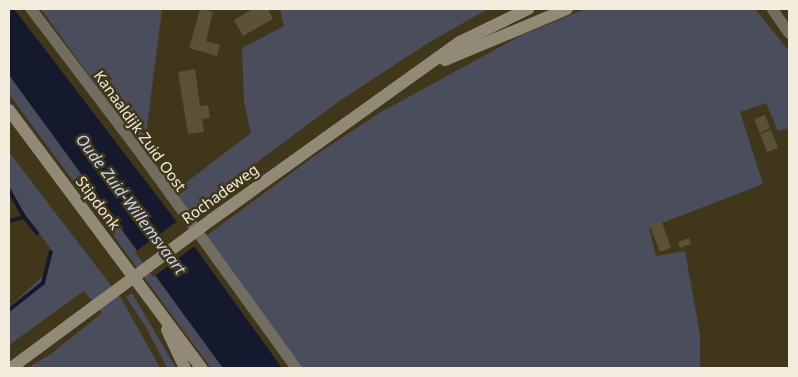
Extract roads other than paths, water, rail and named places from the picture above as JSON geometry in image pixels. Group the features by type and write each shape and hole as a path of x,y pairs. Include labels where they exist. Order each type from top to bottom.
{"main road":[{"name":"Rochadeweg","path":"11,368 211,220 427,68 460,42 528,9"},
{"name":"Rochadeweg","path":"427,68 567,9"},
{"name":"Stipdonk","path":"9,110 200,368"},
{"name":"Stipdonk","path":"162,316 176,356 185,368"}],"street":[{"name":"Kanaaldijk Zuid Oost","path":"31,9 141,154 296,368"},
{"path":"776,12 789,33"}],"water":[{"name":"Oude Zuid-Willemsvaart","path":"9,9 14,9 173,217 282,368 223,368 9,75"}],"waterway":[{"path":"9,190 24,217 9,221"},
{"path":"24,217 37,233"},
{"path":"9,310 43,283 51,252"}]}
